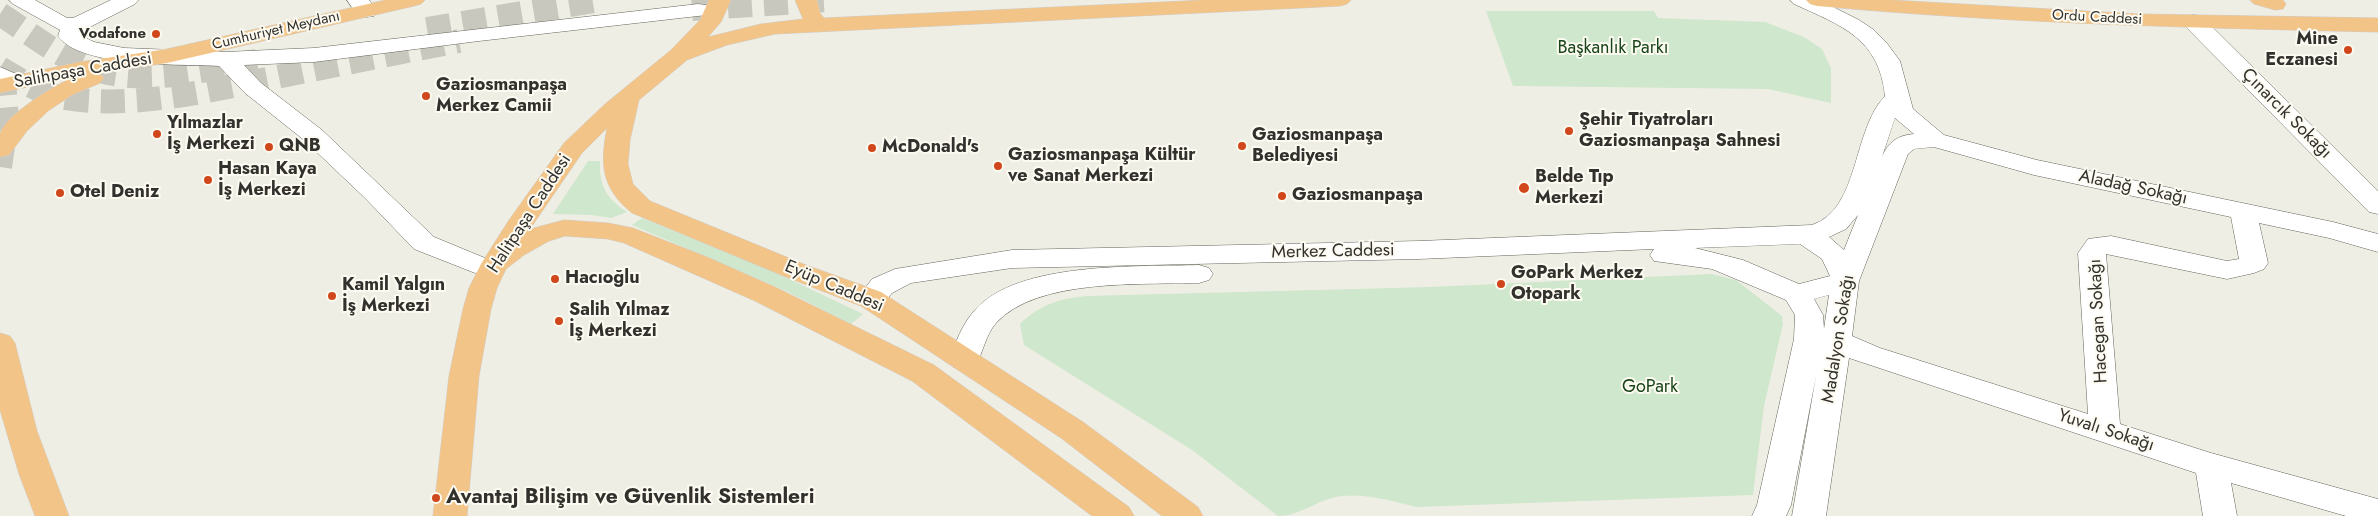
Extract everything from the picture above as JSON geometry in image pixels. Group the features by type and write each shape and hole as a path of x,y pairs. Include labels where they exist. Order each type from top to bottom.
{"main road":[{"name":"Cumhuriyet Meydanı","path":"167,56 362,5 414,0"},
{"name":"Halitpaşa Caddesi","path":"450,516 464,376 483,288 485,264 518,226 573,148 628,96 679,55 710,22 720,0"},
{"path":"806,0 810,14 818,24"},
{"path":"679,55 700,46 764,29 818,24 1340,0"},
{"name":"Ordu Caddesi","path":"1817,0 2001,14 2185,8 2268,2 2378,7"},
{"name":"Ordu Caddesi","path":"2099,0 2378,25"},
{"name":"Salihpaşa Caddesi","path":"5,81 79,69 141,62 167,56"},
{"path":"0,150 12,132 35,108 51,96 70,86 141,62"},
{"name":"Eyüp Caddesi","path":"628,96 620,125 616,153 620,183 630,198 641,207 796,271 871,298 1072,430 1186,516"},
{"name":"Eyüp Caddesi","path":"485,264 538,235 564,228 608,231 633,237 697,263 765,294 923,373 1117,516"},
{"path":"867,345 871,298"},
{"path":"0,343 8,383 35,474 52,516"}],"street":[{"path":"20,0 62,24 76,25"},
{"path":"128,0 76,25 71,30 69,36 77,43 88,47 124,55 225,59 314,55 479,34 698,10"},
{"path":"1801,0 1846,21 1878,44 1889,61 1896,81 1897,98 1903,112 1935,140"},
{"name":"Çınarcık Sokağı","path":"2185,8 2378,206"},
{"path":"225,59 253,88 334,154 424,243 485,264"},
{"path":"1804,235 1837,223 1845,215 1869,159 1886,111 1897,98"},
{"name":"Aladağ Sokağı","path":"1935,140 2034,167 2333,230 2378,243"},
{"name":"Madalyon Sokağı","path":"1809,516 1821,451 1845,281 1897,150 1908,142 1935,140"},
{"name":"Hacegan Sokağı","path":"2105,430 2092,253 2098,246 2111,245 2227,270 2244,267 2254,263 2243,211"},
{"path":"2333,230 2355,227 2373,220 2378,215"},
{"path":"1797,294 1845,281 1843,268 1834,254 1819,241 1804,235"},
{"name":"Merkez Caddesi","path":"964,360 971,336 990,311 1019,292 1046,283 1079,279 1804,235"},
{"path":"1762,276 1757,259 1758,249 1764,236"},
{"name":"Merkez Caddesi","path":"871,298 882,286 905,275 1012,259 1419,250 1491,254"},
{"name":"Merkez Caddesi","path":"1540,252 1696,256 1726,262 1762,276 1797,294"},
{"name":"Madalyon Sokağı","path":"1769,516 1774,505 1809,339 1810,315 1797,294"},
{"name":"Yuvalı Sokağı","path":"1836,341 1869,355 2210,465 2378,512"},
{"path":"1788,440 1821,451"},
{"path":"2210,465 2220,516"}],"green space":[{"name":"Başkanlık Parkı","path":"1486,11 1654,11 1658,18 1765,22 1804,37 1822,49 1831,68 1831,103 1768,89 1513,86"},
{"path":"588,161 600,161 601,178 609,197 627,212 611,218 591,215 553,214"},
{"path":"642,218 768,269 863,314 851,324 788,292 632,225"},
{"name":"GoPark","path":"1711,274 1736,280 1782,316 1783,324 1764,406 1753,495 1416,507 1364,496 1342,496 1325,500 1299,512 1278,516 1192,450 1024,345 1020,324 1043,307 1059,301 1087,296 1430,287"}],"tunnel":[{"path":"427,29 599,0"},
{"path":"692,9 828,0"},
{"path":"0,14 74,61 100,71 119,75 159,76 179,74 257,61"},
{"path":"0,68 23,82 56,96 91,101 143,100 196,93 459,41"},
{"path":"0,167 7,118 3,70"}],"place":[{"name":"Vodafone","path":"156,34"},
{"name":"Mine Eczanesi","path":"2348,50"},
{"name":"Gaziosmanpaşa Merkez Camii","path":"426,96"},
{"name":"Şehir Tiyatroları Gaziosmanpaşa Sahnesi","path":"1569,131"},
{"name":"Yılmazlar İş Merkezi","path":"157,134"},
{"name":"Gaziosmanpaşa Belediyesi","path":"1242,146"},
{"name":"QNB","path":"269,147"},
{"name":"McDonald's","path":"872,148"},
{"name":"Gaziosmanpaşa Kültür ve Sanat Merkezi","path":"998,166"},
{"name":"Hasan Kaya İş Merkezi","path":"208,180"},
{"name":"Belde Tıp Merkezi","path":"1524,188"},
{"name":"Otel Deniz","path":"60,193"},
{"name":"Gaziosmanpaşa","path":"1282,196"},
{"name":"Hacıoğlu","path":"555,279"},
{"name":"GoPark Merkez Otopark","path":"1501,284"},
{"name":"Kamil Yalgın İş Merkezi","path":"332,296"},
{"name":"Salih Yılmaz İş Merkezi","path":"559,321"},
{"name":"Avantaj Bilişim ve Güvenlik Sistemleri","path":"436,498"}]}
